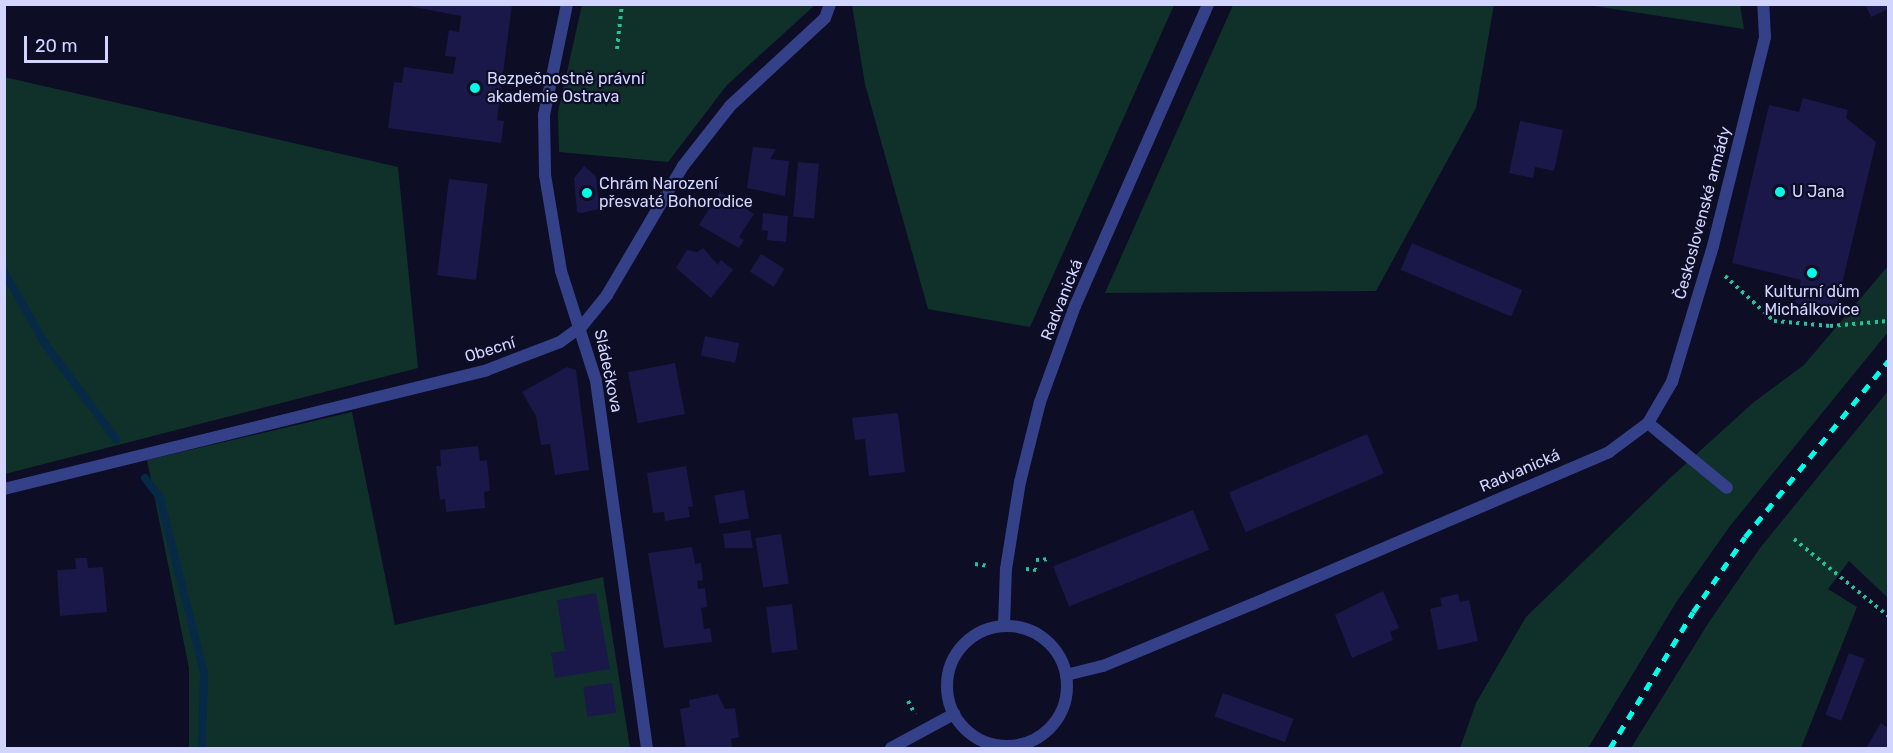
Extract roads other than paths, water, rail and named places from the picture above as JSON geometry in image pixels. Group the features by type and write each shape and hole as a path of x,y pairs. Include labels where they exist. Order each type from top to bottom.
{"street":[{"name":"Sládečkova","path":"567,4 544,115 545,175 561,271 582,326 596,381 647,748"},
{"name":"Obecní","path":"4,489 487,370 560,342 582,326 623,270 683,166 730,106 825,18 830,4"},
{"name":"Radvanická","path":"1004,625 1006,569 1018,492 1040,402 1075,306 1208,4"},
{"name":"Československé armády","path":"1648,423 1672,382 1713,246 1765,37 1763,4"},
{"name":"Radvanická","path":"1066,675 1103,666 1599,456 1648,423"},
{"path":"1648,423 1726,488"},
{"path":"1004,625 1023,627 1044,637 1058,654 1066,675 1061,712 1039,743 1004,746 988,743 973,736 954,714 946,692 954,655 983,630 1004,625"},
{"path":"891,748 954,714"}],"waterway":[{"path":"4,272 45,344 116,439"},
{"path":"145,478 160,498 204,673 202,748"}],"railway":[{"path":"1610,748 1693,612 1745,537 1888,361"}],"place":[{"name":"Bezpečnostně právní akademie Ostrava","path":"475,88"},
{"name":"U Jana","path":"1780,192"},
{"name":"Chrám Narození přesvaté Bohorodice","path":"587,193"},
{"name":"Kulturní dům Michálkovice","path":"1812,273"}]}
